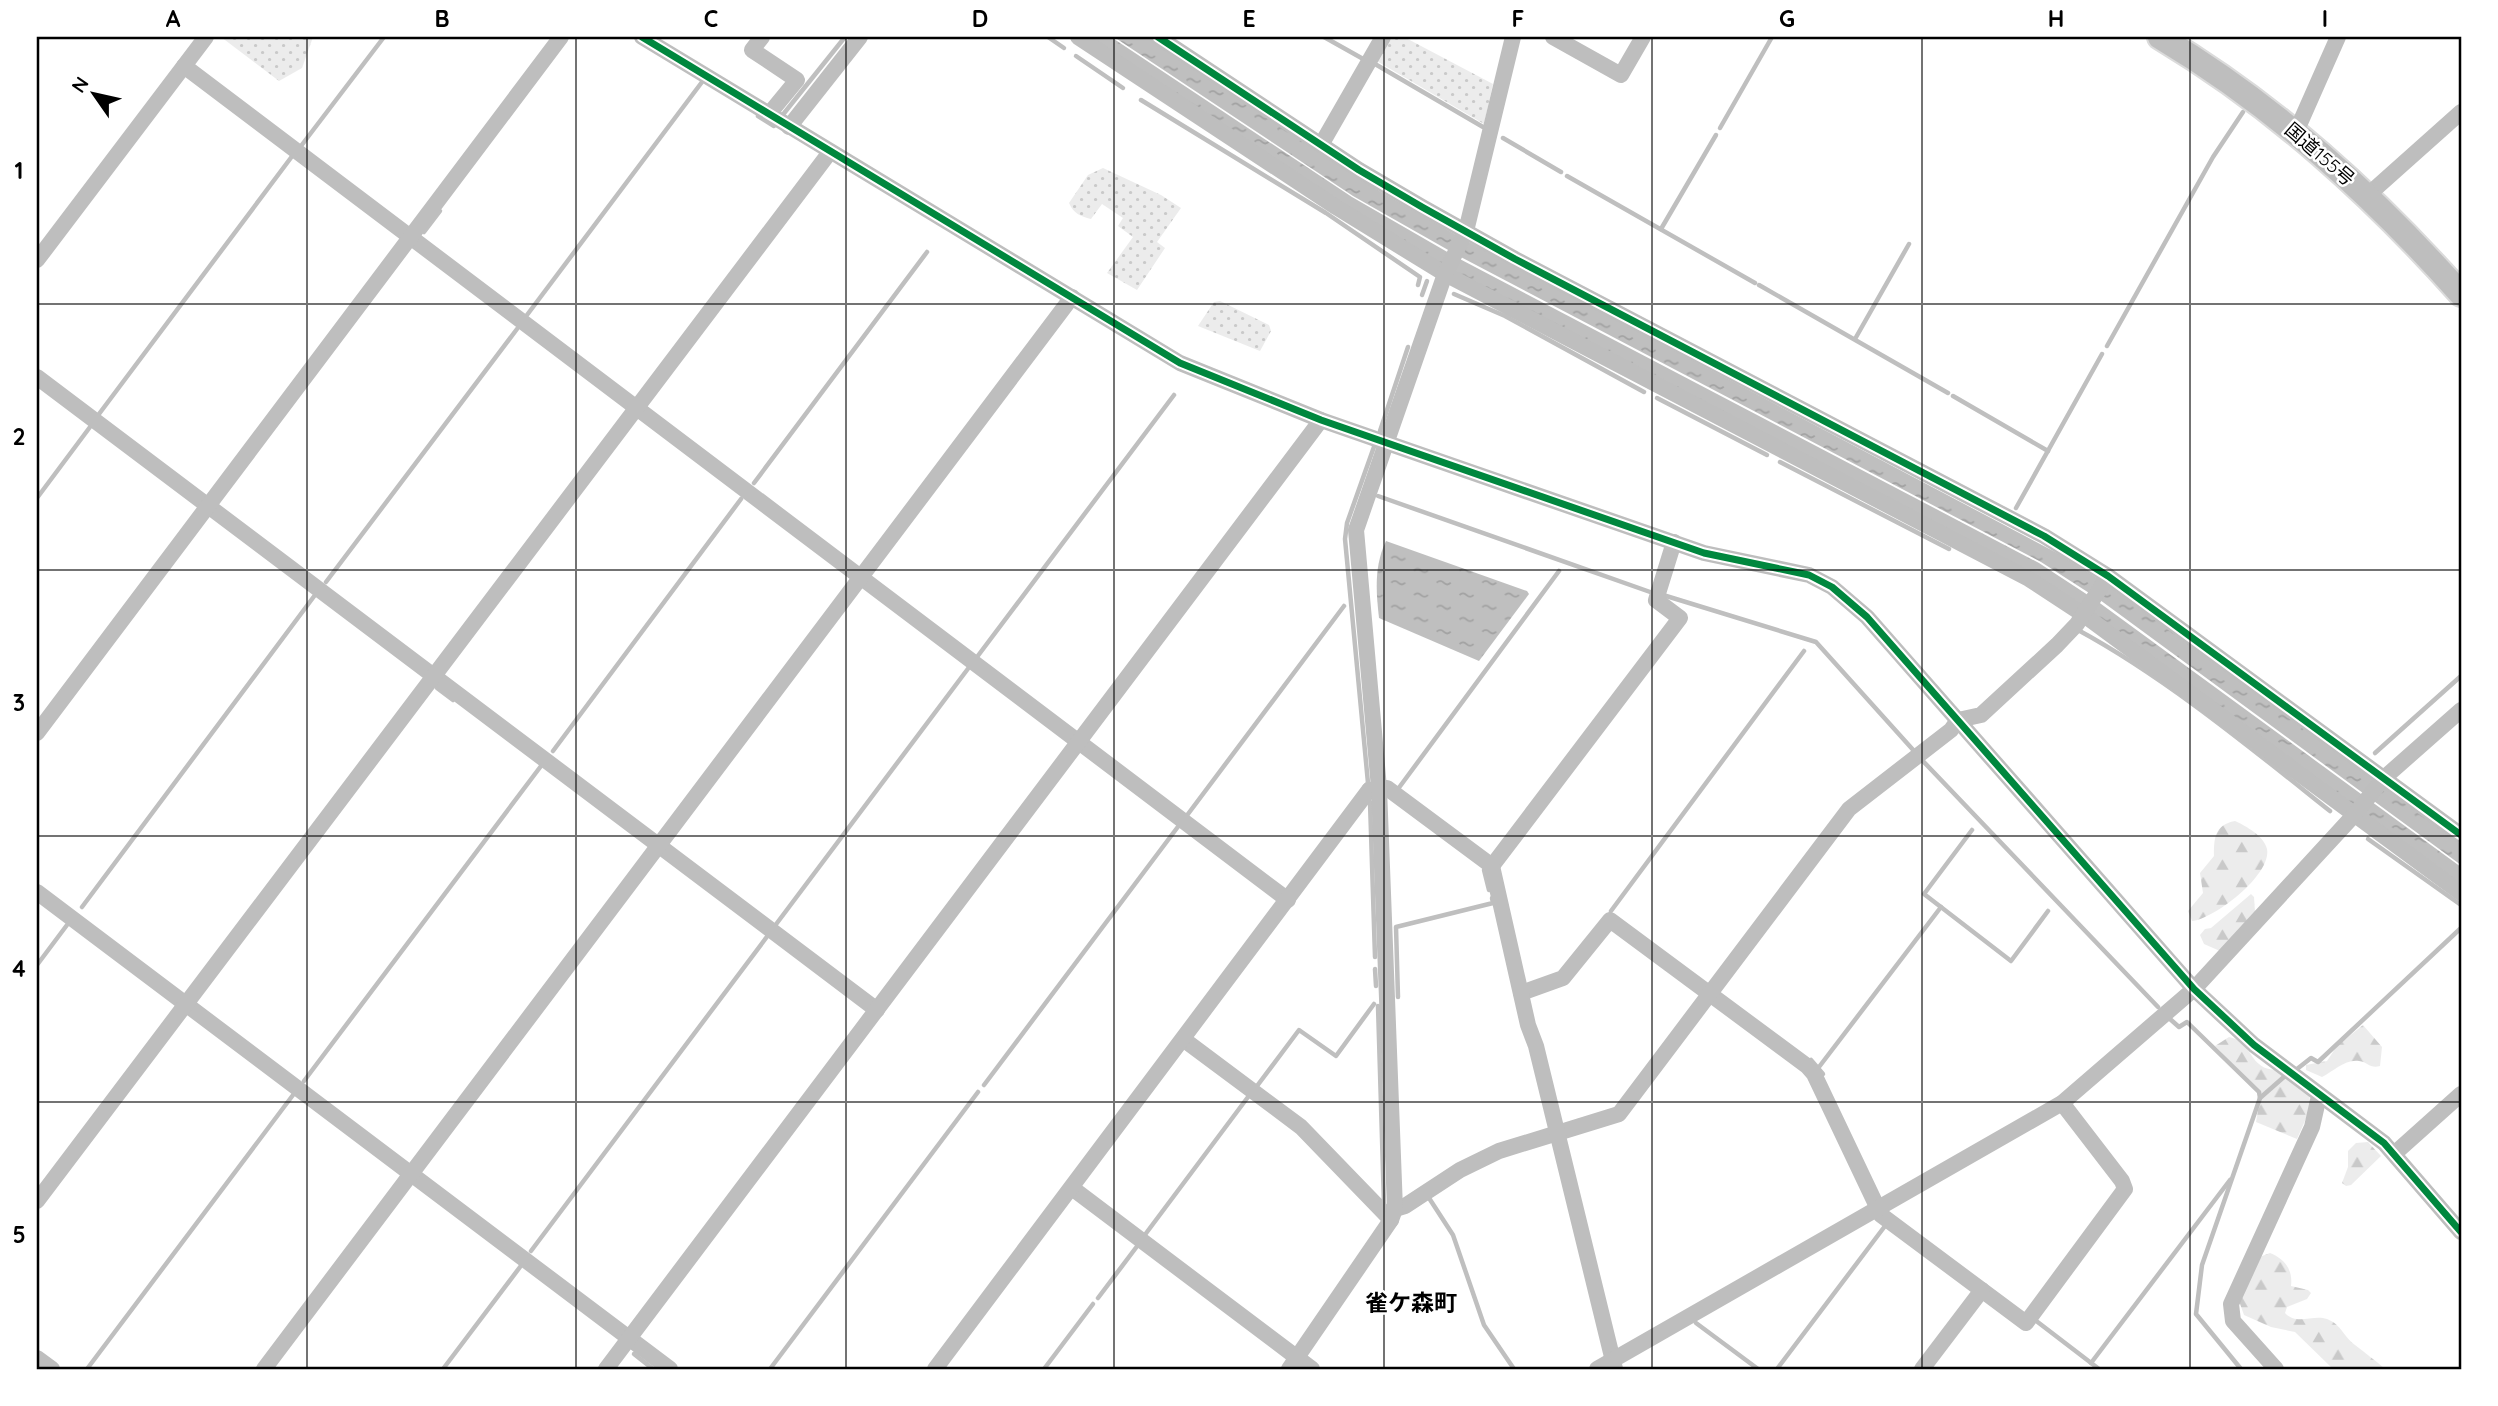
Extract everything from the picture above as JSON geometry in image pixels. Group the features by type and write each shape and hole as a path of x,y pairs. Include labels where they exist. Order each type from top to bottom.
{"highway":[{"name":"国道155号","path":"2160,37 2201,62 2296,132 2368,195 2461,294"}],"street":[{"path":"37,260 206,37"},
{"path":"37,733 561,37"},
{"path":"642,37 1180,363 1321,420 1674,542 1823,581 1867,617 2194,989 2235,1030 2394,1154 2461,1232"},
{"path":"762,37 752,50 797,80 769,114"},
{"path":"789,127 860,37"},
{"path":"1078,37 1324,200 1446,273 2029,579 2084,614 2357,812 2461,893"},
{"path":"1158,37 1359,170 1464,235 2044,536 2461,835"},
{"path":"1321,145 1382,37"},
{"path":"1393,1214 1379,788 1355,540 1359,517 1385,442 1446,273 1464,235 1513,37"},
{"path":"1553,37 1621,75 1643,37"},
{"path":"2296,132 2338,37"},
{"path":"184,66 1287,900"},
{"path":"2368,195 2461,112"},
{"path":"37,1201 830,152"},
{"path":"264,1369 1072,297"},
{"path":"37,377 877,1010"},
{"path":"606,1369 1321,420"},
{"path":"1492,866 1680,618 1656,600 1674,542"},
{"path":"1292,1364 1393,1214 1460,1170 1499,1151 1619,1114 1849,809 1951,730 1958,720 1981,715 2057,645 2084,614 2107,579"},
{"path":"1597,1369 1614,1364 2062,1103 2194,989 2357,812 2381,780 2461,710"},
{"path":"936,1369 1369,790 1379,788 1387,788 1492,866 1614,1364"},
{"path":"37,892 670,1369"},
{"path":"1521,993 1563,978 1610,920 1814,1074 1877,1210 2026,1323 2125,1189 2122,1181 2062,1103"},
{"path":"1183,1039 1301,1127 1393,1214"},
{"path":"2394,1154 2461,1094"},
{"path":"2276,1369 2233,1321 2231,1304 2312,1126 2319,1096"},
{"path":"1072,1188 1292,1364 1312,1369"},
{"path":"1922,1369 1982,1290"},
{"path":"37,1358 52,1369"}],"green space":[{"path":"221,37 313,37 302,68 279,81"},
{"path":"1388,37 1404,37 1493,84 1484,124 1375,60"},
{"path":"1103,168 1161,195 1181,208 1157,242 1165,248 1137,290 1107,273 1133,237 1118,226 1123,218 1102,204 1091,219 1078,214 1069,203 1088,175"},
{"path":"1220,301 1269,325 1271,331 1260,351 1198,326 1214,302"},
{"path":"2235,821 2262,840 2267,849 2266,859 2260,871 2240,894 2214,913 2192,921 2188,911 2203,893 2200,873 2214,856 2214,844 2219,829"},
{"path":"2251,894 2254,897 2255,912 2220,951 2204,944 2200,935 2205,929 2211,928"},
{"path":"2363,1025 2382,1047 2380,1066 2374,1067 2354,1061 2322,1077 2306,1070 2306,1065 2327,1061 2337,1046"},
{"path":"2229,1037 2243,1044 2261,1066 2278,1070 2309,1094 2311,1107 2297,1139 2256,1122 2261,1092 2215,1046"},
{"path":"2368,1142 2381,1156 2351,1185 2346,1186 2342,1183 2348,1167 2348,1151 2356,1143"},
{"path":"2270,1253 2280,1258 2287,1266 2291,1275 2291,1286 2311,1293 2307,1299 2287,1307 2285,1313 2295,1319 2322,1318 2332,1321 2351,1342 2385,1369 2333,1369 2295,1332 2271,1327 2244,1315 2239,1301 2257,1258"}],"water":[{"path":"1087,37 1111,37 1352,197 1456,257 2039,563 2097,601 2461,867 2461,884 2093,615 1450,270 1338,204"},
{"path":"1114,37 1148,37 1381,192 1465,240 2059,554 2108,585 2461,844 2461,865 2100,600 2041,562 1457,255 1353,196"},
{"path":"1386,541 1527,591 1529,594 1479,661 1379,618 1378,569"}],"waterway":[{"path":"301,146 384,37"},
{"path":"781,117 845,37"},
{"path":"1048,37 1064,48"},
{"path":"1324,37 1365,60"},
{"path":"1720,128 1772,37"},
{"path":"1076,56 1123,88"},
{"path":"1375,64 1483,127"},
{"path":"527,315 702,82"},
{"path":"1141,100 1326,213 1420,277 1418,285"},
{"path":"2107,346 2213,157 2243,112"},
{"path":"758,116 774,126 776,124"},
{"path":"1661,229 1716,135"},
{"path":"1503,138 1561,172"},
{"path":"99,414 293,155"},
{"path":"1567,176 1755,283"},
{"path":"424,232 440,211"},
{"path":"1855,339 1909,244"},
{"path":"754,483 927,252"},
{"path":"1422,295 1427,281"},
{"path":"1759,285 1948,393"},
{"path":"1454,294 1505,316 1644,392"},
{"path":"326,582 517,329"},
{"path":"1380,431 1408,347"},
{"path":"2016,508 2102,354"},
{"path":"977,657 1174,395"},
{"path":"1953,396 2048,451"},
{"path":"1657,398 1767,455"},
{"path":"37,498 90,427"},
{"path":"1365,786 1368,783 1345,539 1347,523 1375,444"},
{"path":"1780,462 1949,549"},
{"path":"1378,496 1653,593"},
{"path":"553,751 741,499"},
{"path":"1398,789 1559,571"},
{"path":"82,907 315,595"},
{"path":"1663,595 1816,642 1915,752"},
{"path":"1185,818 1344,606"},
{"path":"2078,630 2143,669 2239,739 2330,811"},
{"path":"1611,911 1804,651"},
{"path":"774,927 970,666"},
{"path":"2375,753 2461,676"},
{"path":"437,688 453,700"},
{"path":"1921,759 2158,1007"},
{"path":"304,1081 541,766"},
{"path":"1370,802 1375,957"},
{"path":"984,1085 1180,824"},
{"path":"1972,830 1924,894 2011,961 2048,911"},
{"path":"2368,839 2461,905"},
{"path":"1484,870 1489,890"},
{"path":"1398,997 1396,927 1493,903 1492,898"},
{"path":"1819,1067 1941,907"},
{"path":"37,965 67,925"},
{"path":"2297,1069 2311,1058 2318,1062 2461,928"},
{"path":"531,1251 769,934"},
{"path":"1375,969 1376,986"},
{"path":"1257,1086 1299,1030 1336,1056 1374,1004"},
{"path":"1378,1006 1384,1204"},
{"path":"2170,1019 2179,1027 2187,1022 2259,1092 2260,1098 2202,1265 2196,1314 2241,1369"},
{"path":"1811,1060 1823,1074"},
{"path":"2260,1098 2285,1076"},
{"path":"770,1369 978,1092"},
{"path":"87,1369 293,1095"},
{"path":"1144,1236 1248,1097"},
{"path":"2091,1363 2230,1180"},
{"path":"1429,1198 1453,1235 1484,1325 1514,1369"},
{"path":"1777,1369 1885,1226"},
{"path":"1098,1298 1138,1245"},
{"path":"443,1369 520,1267"},
{"path":"1044,1369 1093,1304"},
{"path":"2035,1320 2099,1369"},
{"path":"1696,1323 1758,1369"},
{"path":"634,1354 653,1369"}],"cycle path":[{"path":"642,37 1180,363 1321,420 1704,553 1809,575 1832,587 1867,617 2194,989 2254,1045 2384,1143 2461,1232"},
{"path":"1158,37 1359,170 1422,207 1515,259 2044,536 2108,576 2461,835"}],"district":[{"name":"雀ケ森町","path":"1411,1303"}]}
